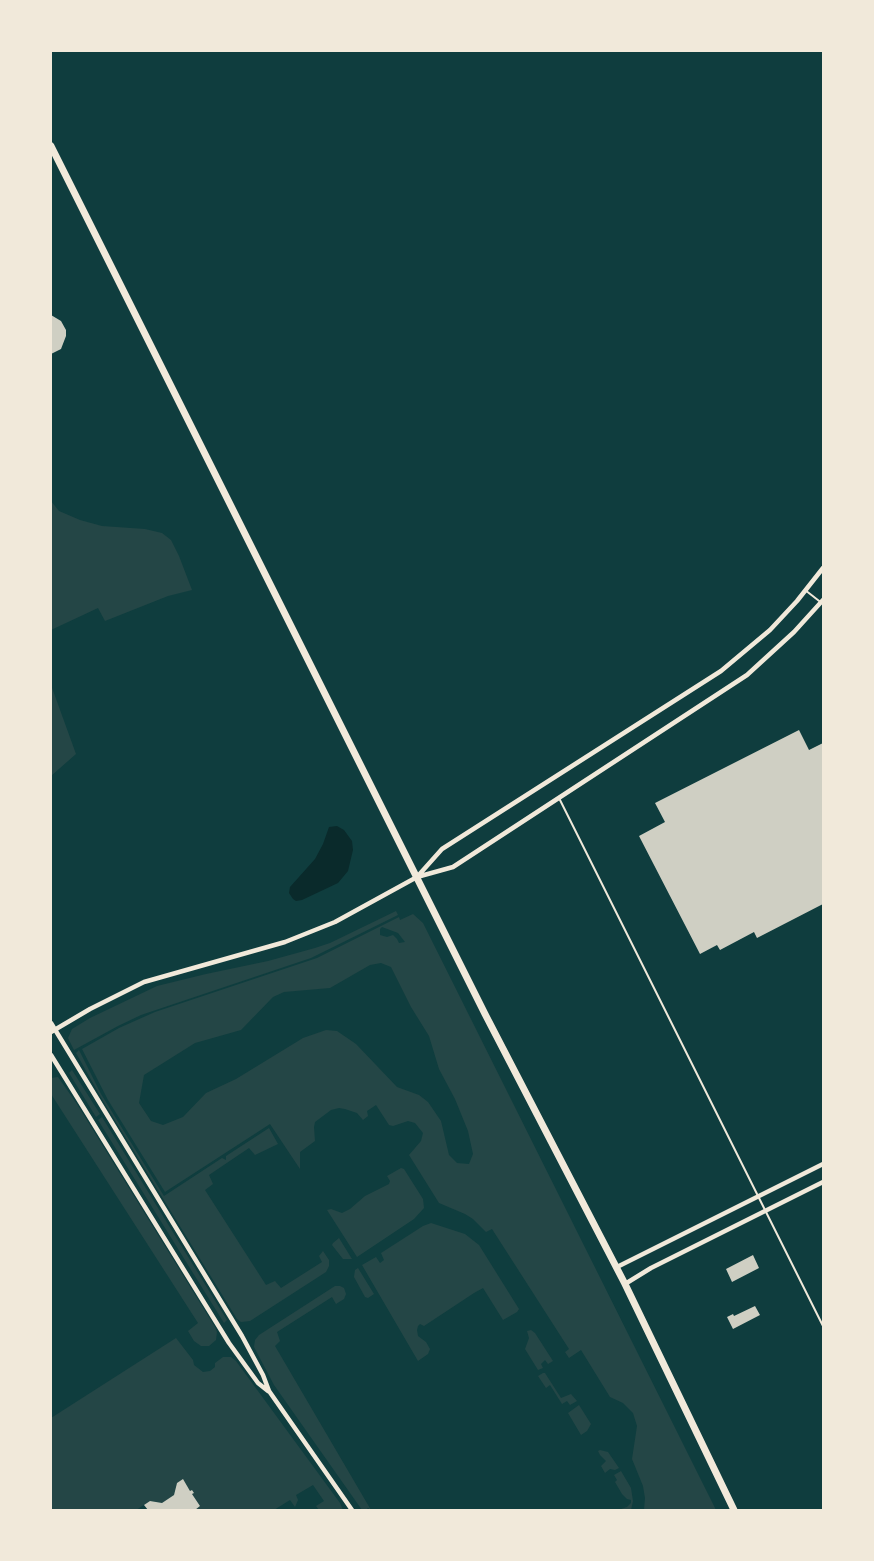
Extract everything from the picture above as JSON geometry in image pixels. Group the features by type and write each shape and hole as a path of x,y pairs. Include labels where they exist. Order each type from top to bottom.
{"main road":[{"path":"51,146 526,1093 617,1267 734,1510"}],"street":[{"path":"417,877 442,848 721,671 770,630 823,568"},
{"path":"54,1031 90,1008 144,982 285,942 335,922 417,877 453,867 747,675 794,632 822,602"},
{"path":"51,1023 54,1031 242,1336 263,1375 269,1392"},
{"path":"51,1055 229,1344 258,1382 269,1392 352,1510"},
{"path":"617,1267 823,1164"},
{"path":"625,1284 651,1268 823,1182"}],"lane":[{"path":"806,590 822,602"},
{"path":"558,798 823,1326"}],"shaded area":[{"path":"51,501 59,511 80,520 102,526 145,529 162,533 171,540 192,590 168,596 105,621 98,608 51,630"},
{"path":"51,685 76,754 51,776"},
{"path":"337,826 344,830 352,841 353,850 348,871 338,883 296,901 289,893 290,887 315,859 329,827"},
{"path":"396,911 398,915 311,958 141,1015 74,1050 68,1038 72,1029 90,1018 157,986 268,961 315,948 330,943"},
{"path":"413,914 423,923 716,1510 644,1510 643,1486 632,1459 637,1426 633,1413 623,1403 610,1397 581,1350 569,1358 565,1352 569,1349 492,1229 486,1232 465,1214 439,1203 409,1155 421,1141 423,1133 415,1123 408,1121 393,1126 389,1125 376,1105 367,1111 368,1116 363,1120 357,1113 345,1109 331,1110 315,1122 315,1141 300,1152 300,1169 270,1124 165,1192 108,1100 82,1049 119,1028 155,1012 317,958 399,917 400,920","holes":["382,927 398,933 405,942 399,943 393,935 387,937 380,935","381,963 391,967 411,1007 429,1036 439,1069 455,1099 468,1131 473,1154 469,1164 457,1163 449,1155 441,1121 428,1102 419,1095 397,1087 356,1044 337,1031 326,1030 303,1038 236,1079 206,1093 183,1117 163,1125 151,1121 139,1103 144,1075 195,1043 241,1030 273,997 284,992 330,988 370,965"]},
{"path":"79,1050 101,1094 164,1196 222,1158 226,1160 226,1156 269,1128 278,1144 255,1155 249,1148 209,1175 213,1184 205,1190 266,1285 275,1281 281,1288 322,1262 319,1256 323,1251 329,1260 326,1272 250,1321 241,1322 237,1319 103,1101 76,1053"},
{"path":"72,1070 100,1114 96,1117 69,1073"},
{"path":"58,1077 77,1104 215,1327 217,1332 216,1340 209,1346 201,1346 194,1341 188,1331 198,1323 51,1094 51,1078"},
{"path":"102,1117 227,1320 224,1323 98,1120"},
{"path":"401,1168 404,1169 423,1199 424,1208 414,1219 357,1257 327,1210 331,1209 342,1213 350,1209 365,1196 389,1184 390,1181 387,1176"},
{"path":"431,1223 465,1234 479,1245 519,1309 503,1320 483,1288 424,1326 420,1324 418,1326 418,1336 426,1342 430,1349 428,1354 418,1361 362,1265 376,1257 380,1263 384,1260 381,1253 423,1226"},
{"path":"339,1238 352,1259 343,1259 332,1245"},
{"path":"358,1268 374,1294 368,1298 365,1297 354,1277 355,1270"},
{"path":"335,1286 344,1288 346,1294 344,1299 336,1304 332,1297 277,1332 280,1341 275,1346 371,1510 368,1508 362,1510 274,1385 254,1347 255,1340 259,1335"},
{"path":"531,1330 535,1333 553,1361 548,1364 545,1360 541,1364 543,1368 538,1370 525,1349 529,1338 527,1331"},
{"path":"176,1338 193,1360 194,1365 203,1372 210,1371 215,1367 215,1363 223,1357 231,1357 236,1361 340,1503 343,1510 319,1510 316,1506 324,1501 313,1485 296,1495 298,1500 295,1507 290,1500 274,1510 195,1510 200,1506 192,1494 194,1493 192,1490 190,1491 183,1480 177,1483 174,1495 162,1503 150,1501 136,1510 51,1510 51,1418"},
{"path":"545,1373 561,1398 571,1394 577,1401 570,1405 567,1401 562,1404 550,1385 546,1388 538,1376"},
{"path":"579,1405 591,1424 587,1431 581,1435 568,1413"},
{"path":"598,1451 608,1452 619,1468 615,1470 610,1469 605,1473 601,1466 606,1461 600,1455"},
{"path":"621,1471 631,1488 633,1501 631,1510 618,1510 627,1507 631,1503 631,1500 622,1494 615,1482 617,1480 614,1475"}],"building":[{"path":"51,315 61,321 66,330 66,336 61,349 51,354"},
{"path":"799,730 809,750 823,743 823,904 757,938 754,932 720,950 717,945 700,954 639,836 665,822 655,803"},
{"path":"753,1255 759,1268 732,1282 726,1269"},
{"path":"755,1306 760,1315 733,1329 727,1317 733,1314 734,1316"},
{"path":"183,1479 190,1491 192,1490 194,1493 192,1494 200,1506 195,1510 148,1510 144,1505 150,1501 162,1503 174,1495 177,1483"}]}
